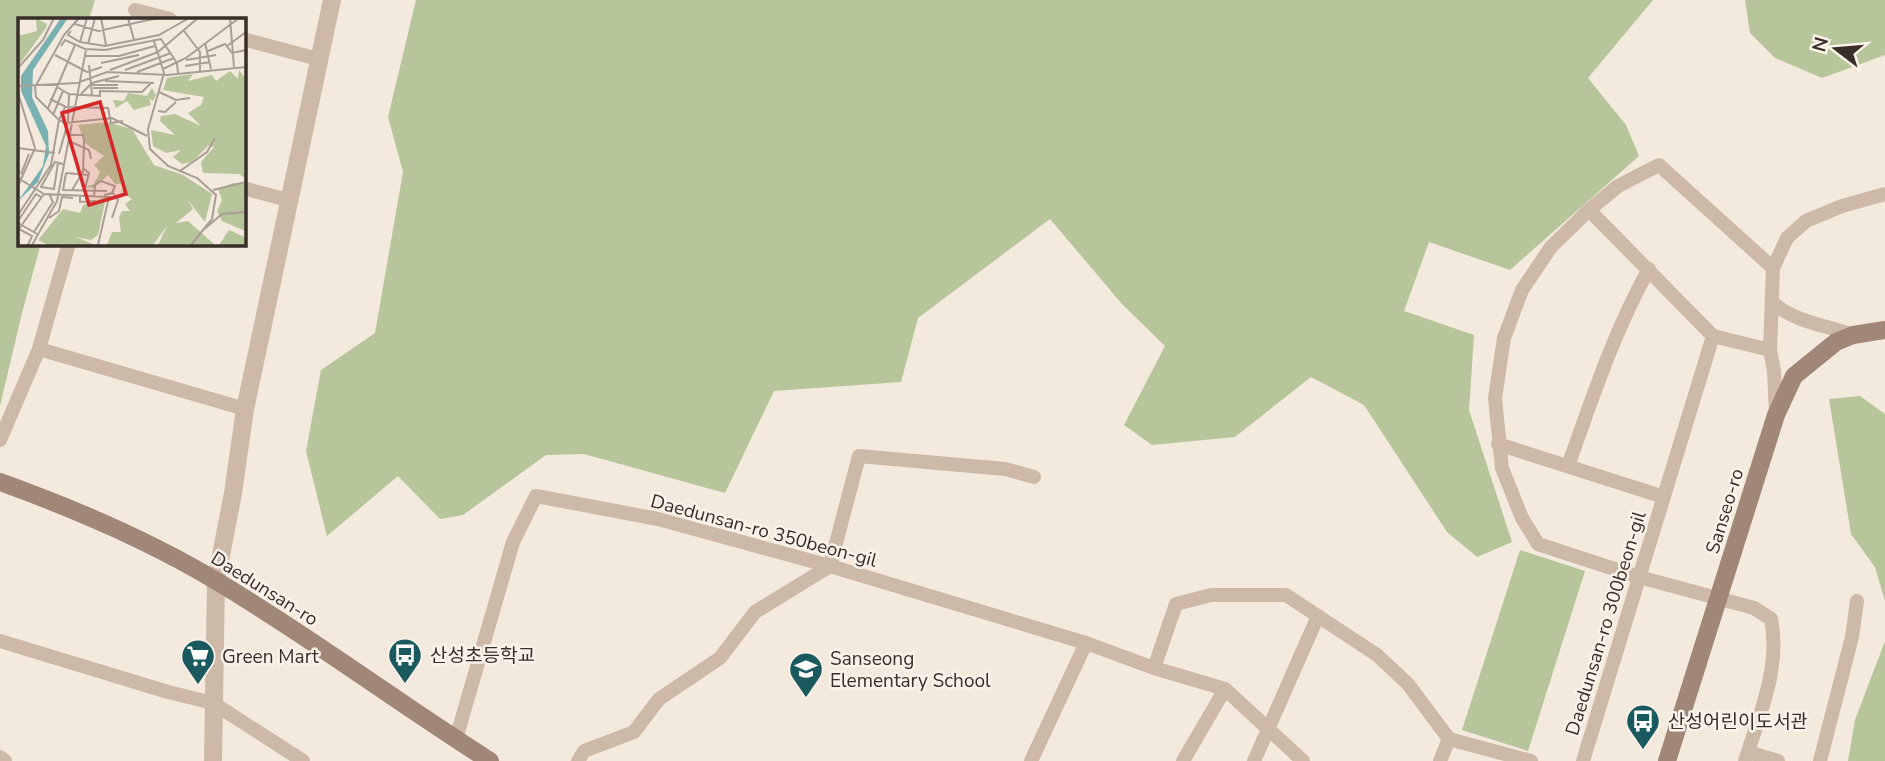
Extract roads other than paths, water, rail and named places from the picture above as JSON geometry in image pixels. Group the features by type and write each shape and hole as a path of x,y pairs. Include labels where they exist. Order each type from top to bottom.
{"main road":[{"name":"Sanseo-ro","path":"1667,761 1776,415 1794,376 1836,342 1853,335 1885,330"},
{"name":"Daedunsan-ro","path":"0,482 64,505 216,581 288,625 491,761"}],"street":[{"path":"213,761 216,581 245,409 332,0"},
{"path":"135,10 166,18"},
{"path":"245,40 318,59"},
{"path":"1773,268 1659,165 1618,186 1551,247 1521,290 1504,338 1495,398 1502,468 1522,518 1538,544 1639,577 1754,608 1771,619 1775,638 1770,680 1746,757 1777,761"},
{"path":"245,189 288,200"},
{"path":"1776,415 1770,350 1773,268 1787,238 1806,222 1842,206 1885,194"},
{"path":"1589,210 1713,336 1770,350"},
{"path":"0,440 39,349 68,245"},
{"path":"1568,466 1607,359 1633,298 1649,269"},
{"path":"1772,302 1782,311 1799,319 1853,335"},
{"name":"Daedunsan-ro 300beon-gil","path":"1583,761 1713,336"},
{"path":"39,349 245,409"},
{"name":"Daedunsan-ro 300beon-gil","path":"1498,444 1664,497"},
{"path":"578,761 584,751 634,732 659,699 720,659 755,612 830,566 859,456 1005,469 1034,477"},
{"name":"Daedunsan-ro 350beon-gil","path":"456,739 513,542 536,496 658,519 830,566 1086,643 1154,668 1225,689 1303,761"},
{"path":"1154,668 1176,604 1211,595 1286,594 1377,655 1408,684 1449,739 1531,761"},
{"path":"1820,761 1852,637 1857,601"},
{"path":"1254,761 1318,616"},
{"path":"0,641 213,703 303,761"},
{"path":"1031,761 1086,643"},
{"path":"1183,761 1225,689"},
{"path":"1440,761 1449,739"},
{"path":"0,757 5,761"}],"place":[{"name":"산성초등학교","path":"405,685"},
{"name":"Green Mart","path":"198,686"},
{"name":"Sanseong Elementary School","path":"806,699"},
{"name":"산성어린이도서관","path":"1643,751"}]}
